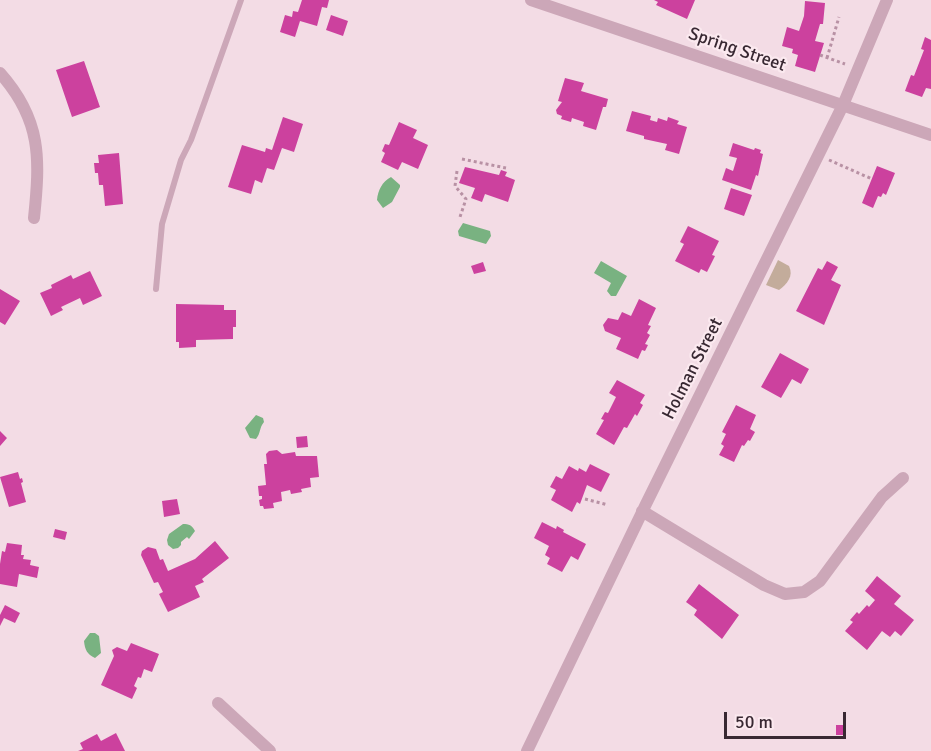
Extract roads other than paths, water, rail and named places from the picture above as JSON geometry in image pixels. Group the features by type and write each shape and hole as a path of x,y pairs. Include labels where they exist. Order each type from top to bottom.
{"street":[{"name":"Spring Street","path":"531,0 931,135"},
{"name":"Holman Street","path":"527,751 642,511 819,156 887,0"},
{"path":"0,73 25,108 37,146 39,172 34,218"},
{"path":"642,511 764,585 786,594 804,592 820,581 882,497 903,478"},
{"path":"218,703 270,751"}],"lane":[{"path":"156,290 162,224 182,160 241,0"}]}
